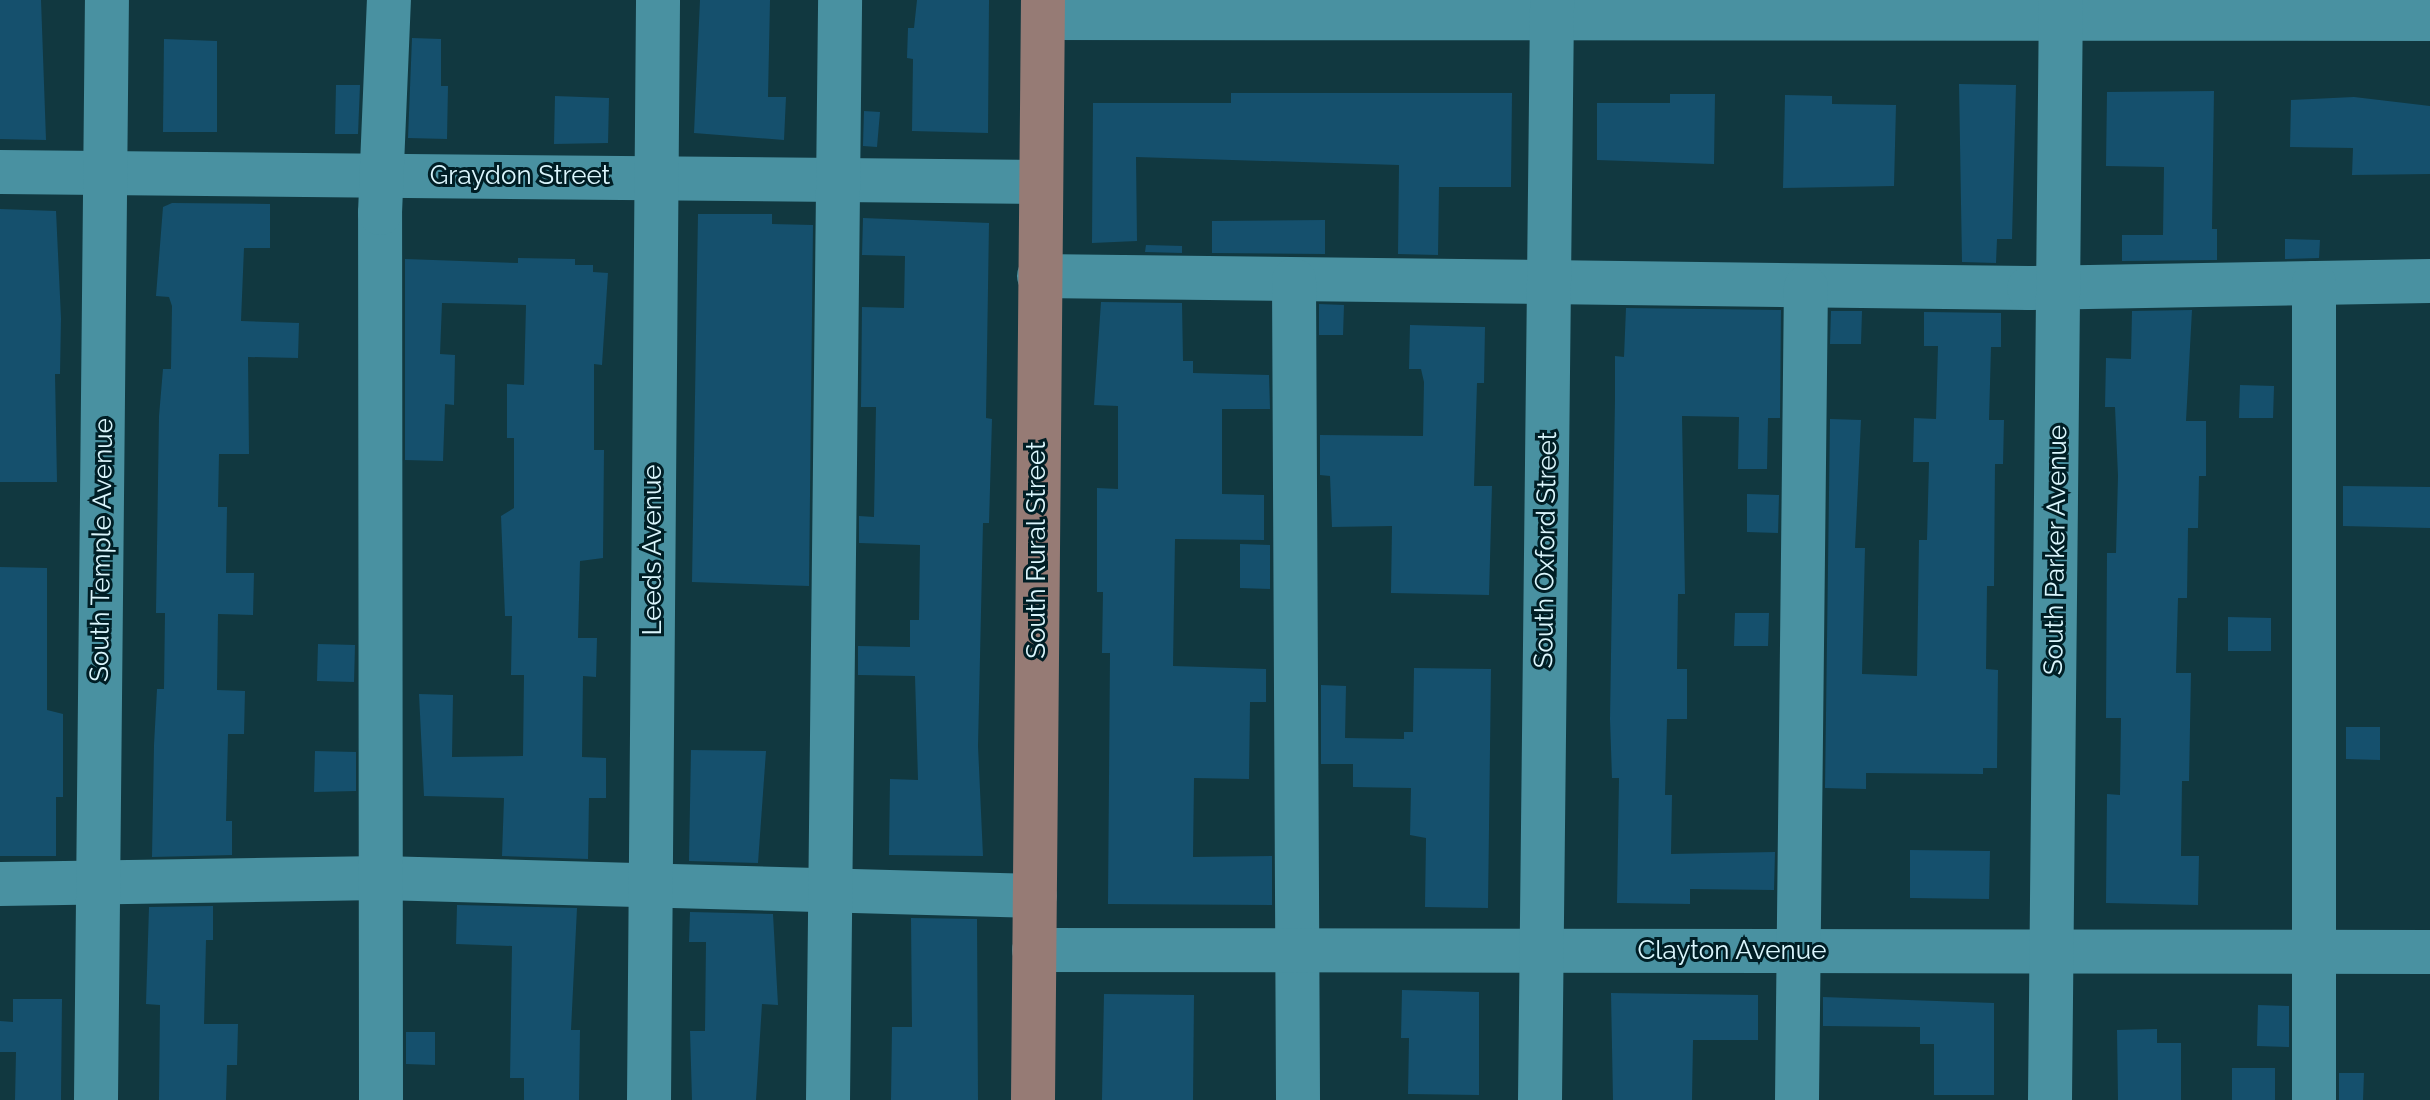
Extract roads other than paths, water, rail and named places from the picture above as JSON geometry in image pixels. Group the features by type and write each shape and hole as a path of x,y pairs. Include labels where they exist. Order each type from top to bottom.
{"main road":[{"name":"South Rural Street","path":"1033,1100 1043,9"}],"street":[{"name":"South Temple Avenue","path":"96,1100 107,0"},
{"path":"381,1100 380,213 385,177 389,0"},
{"name":"Leeds Avenue","path":"649,1100 658,0"},
{"path":"828,1100 827,910 832,890 840,0"},
{"path":"1043,9 2061,9 2430,19"},
{"name":"South Parker Avenue","path":"2050,1100 2061,9"},
{"name":"South Oxford Street","path":"1540,1100 1552,10"},
{"name":"Graydon Street","path":"0,172 1040,182"},
{"path":"1039,276 1549,285 2058,288 2430,281"},
{"path":"1294,280 1300,950 1298,1100"},
{"path":"2314,283 2314,1100"},
{"path":"1797,1100 1806,287"},
{"path":"0,884 381,878 651,883 1035,896"},
{"name":"Clayton Avenue","path":"1034,950 2430,952"}]}
